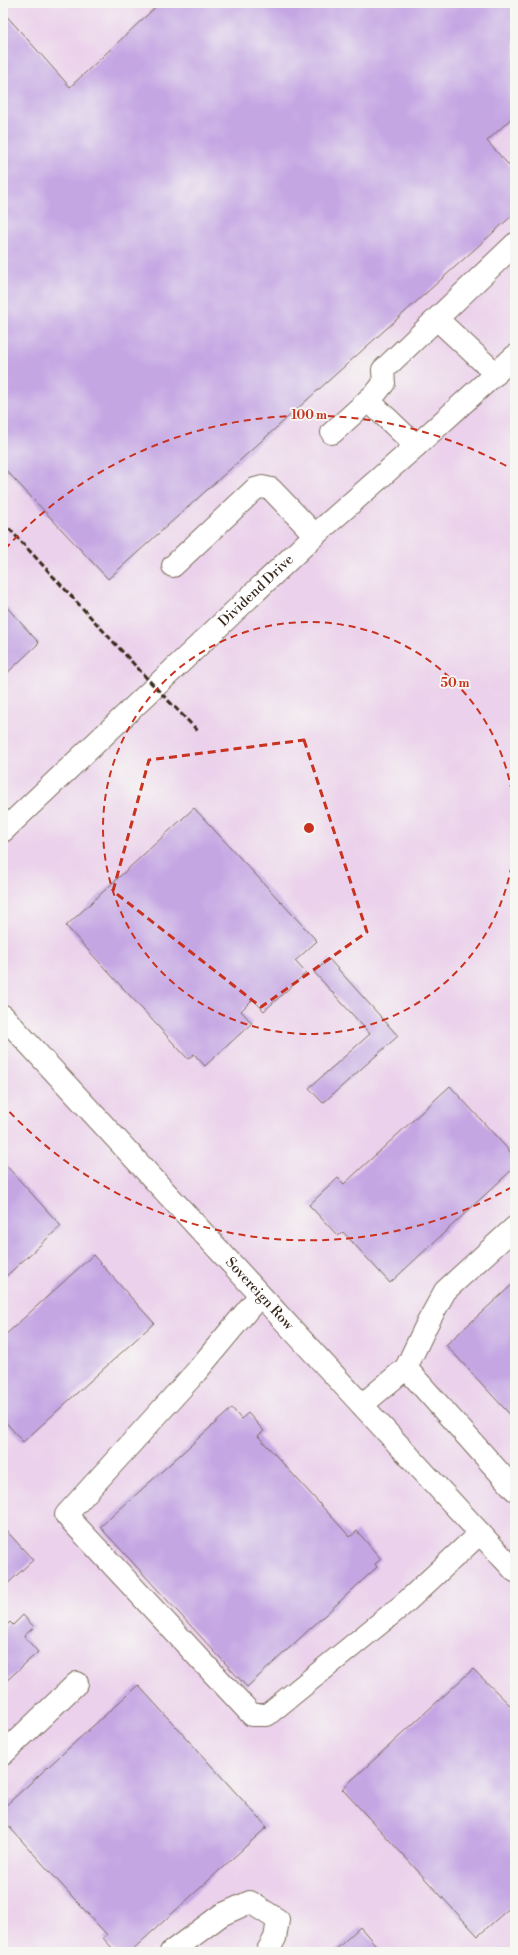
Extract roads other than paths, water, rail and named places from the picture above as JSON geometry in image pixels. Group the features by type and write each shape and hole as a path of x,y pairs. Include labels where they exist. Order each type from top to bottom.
{"street":[{"path":"332,433 384,383 383,370 515,244"},
{"path":"437,319 496,374"},
{"name":"Dividend Drive","path":"3,831 315,535 515,356"},
{"path":"368,400 416,446"},
{"path":"173,566 256,489 262,487 271,489 315,535"},
{"name":"Sovereign Row","path":"3,1016 515,1571"},
{"path":"362,1405 406,1368 445,1291 515,1227"},
{"path":"260,1295 196,1372 66,1515 252,1715 267,1715 405,1603 480,1533"},
{"path":"406,1368 515,1490"},
{"path":"3,1754 77,1683"},
{"path":"171,1952 221,1915 250,1902 278,1920 275,1938 267,1952"}],"railway":[{"path":"3,522 155,687 199,732"}]}
